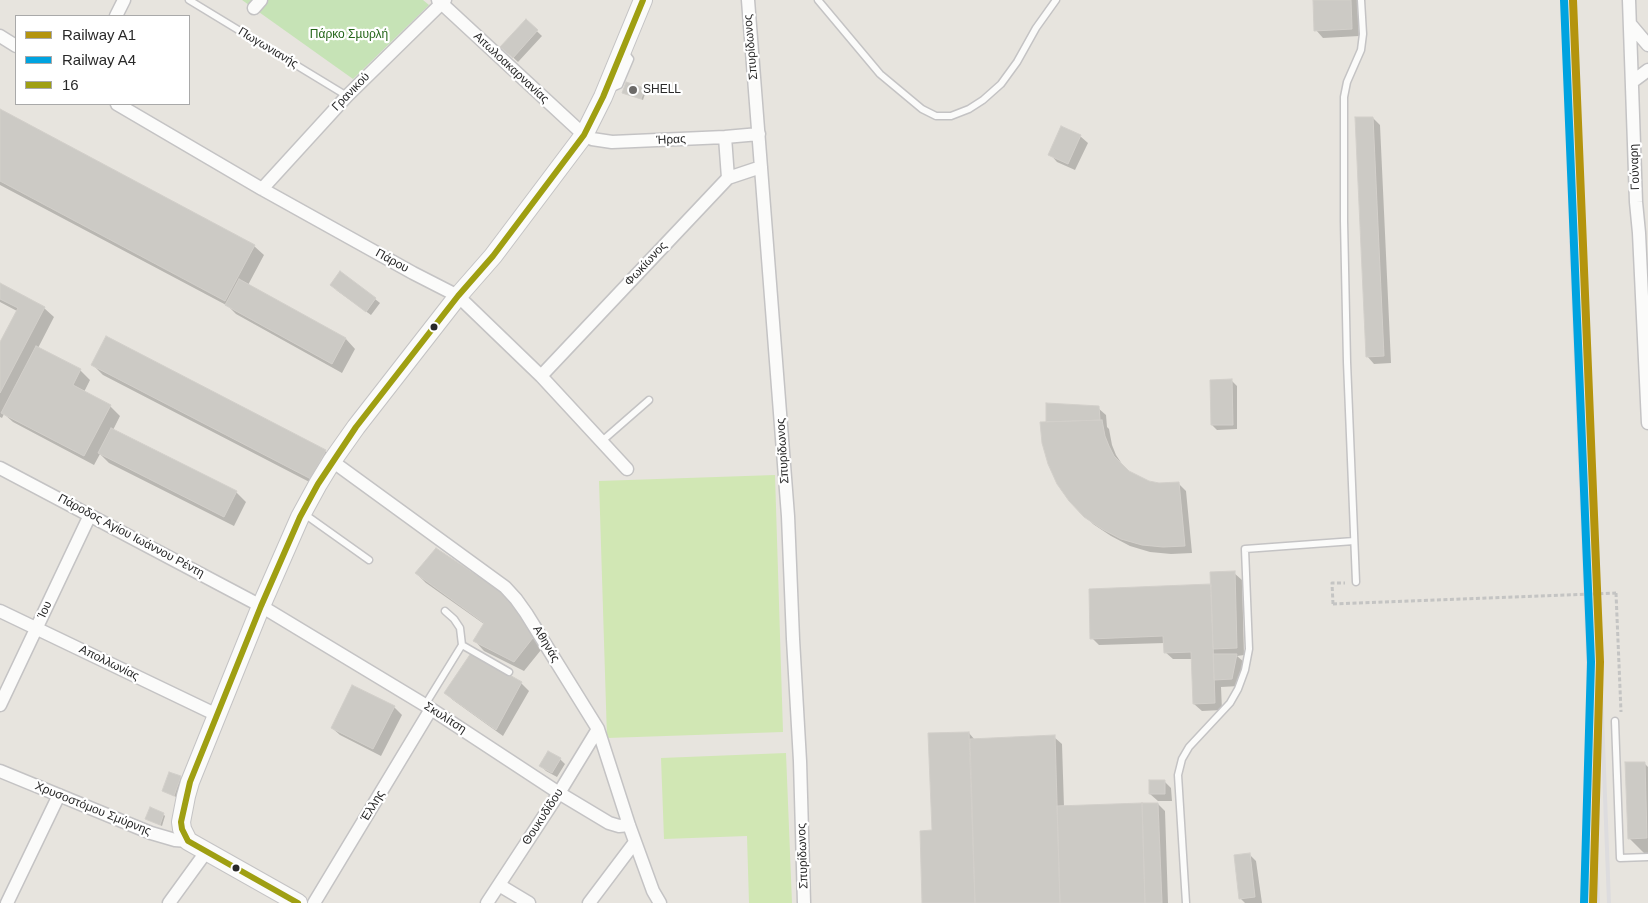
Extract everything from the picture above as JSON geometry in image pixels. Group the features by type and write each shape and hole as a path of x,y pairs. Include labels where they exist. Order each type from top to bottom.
{"street":[{"path":"116,15 124,0"},
{"path":"298,903 188,840 182,829 184,803 190,782 261,606 303,513 332,461 584,135 606,90 643,0"},
{"name":"Σπυρίδωνος","path":"748,0 788,516 800,762 804,903"},
{"name":"Γούναρη","path":"1630,0 1636,202 1644,238 1648,423"},
{"name":"Γρανικού","path":"262,189 347,96 441,1"},
{"name":"Αιτωλοακαρνανίας","path":"441,1 584,135"},
{"path":"1631,25 1648,45"},
{"path":"0,36 15,45"},
{"path":"1632,82 1648,70"},
{"name":"Πάρου","path":"119,105 262,189 458,296 541,376 627,469"},
{"name":"Ήρας","path":"584,135 597,141 612,142 759,134"},
{"path":"725,137 728,178"},
{"name":"Φωκίωνος","path":"541,376 728,178 761,167"},
{"name":"Αθηνάς","path":"332,461 505,586 526,612 598,729 635,842 653,891 660,903"},
{"name":"Πάροδος Αγίου Ιωάννου Ρέντη","path":"0,468 261,606"},
{"name":"Ίου","path":"0,705 90,515"},
{"name":"Σκυλίτση","path":"261,606 428,707 559,793 609,823 619,826 629,825"},
{"name":"Απολλωνίας","path":"0,611 217,715"},
{"name":"Έλλης","path":"314,903 428,707"},
{"name":"Θουκυδίδου","path":"488,903 598,729"},
{"name":"Χρυσοστόμου Σμύρνης","path":"0,771 151,833 175,840 188,840"},
{"path":"7,903 59,795"},
{"path":"589,903 635,842"},
{"path":"168,903 206,852"},
{"path":"499,885 529,903"}],"lane":[{"name":"Πωγωνιανής","path":"189,0 347,96"},
{"path":"818,0 880,74 922,109 936,116 951,116 983,100 1001,84 1056,0"},
{"path":"1356,582 1346,324 1344,97 1347,82 1362,50 1361,0"},
{"path":"602,441 650,400"},
{"path":"303,513 369,560"},
{"path":"1186,903 1178,776 1185,753 1193,741 1208,728 1230,703 1245,670 1249,649 1245,549 1354,541"},
{"path":"428,707 462,645 460,628 445,611"},
{"path":"462,645 509,672"},
{"path":"1615,721 1620,858 1648,856"}],"path":[{"path":"1332,583 1333,604 1616,593 1621,721 1615,721"}],"green space":[{"name":"Πάρκο Σµυρλή","path":"242,0 423,0 429,5 353,79"},
{"path":"775,475 783,732 607,738 599,481"},
{"path":"786,753 792,903 749,903 747,836 664,839 661,758"}],"building":[{"path":"1313,0 1351,0 1352,29 1314,31"},
{"path":"526,19 538,30 513,58 500,47"},
{"name":"SHELL","path":"626,82 645,88 641,99 622,93"},
{"path":"0,109 255,245 225,301 0,181"},
{"path":"1355,117 1373,117 1384,356 1366,357"},
{"path":"1061,126 1081,135 1068,164 1048,155"},
{"path":"340,271 376,298 366,312 330,285"},
{"path":"239,279 346,338 332,364 225,305"},
{"path":"0,283 45,307 0,393 0,342 18,308 0,299"},
{"path":"106,336 326,450 311,479 91,365"},
{"path":"36,346 81,369 73,385 111,405 84,456 1,413"},
{"path":"1232,379 1233,425 1211,425 1210,380"},
{"path":"1046,403 1099,406 1100,420 1046,422"},
{"path":"1102,420 1105,436 1114,456 1129,471 1149,481 1159,483 1179,482 1185,546 1163,547 1142,545 1121,539 1084,517 1057,484 1048,464 1042,443 1040,422"},
{"path":"111,428 237,491 224,517 98,453"},
{"path":"436,548 507,595 536,634 514,662 473,641 484,623 415,573"},
{"path":"1235,571 1237,648 1213,649 1210,572"},
{"path":"1211,584 1215,703 1193,704 1191,652 1164,653 1163,636 1090,639 1089,589"},
{"path":"471,653 522,682 496,730 444,693"},
{"path":"1213,654 1237,654 1232,679 1214,680"},
{"path":"352,685 395,706 373,749 331,728"},
{"path":"969,732 975,903 922,903 920,831 932,830 928,733"},
{"path":"1055,735 1060,903 975,903 970,739"},
{"path":"548,751 561,758 552,773 539,766"},
{"path":"1625,762 1645,762 1647,838 1628,839"},
{"path":"169,772 181,776 174,796 162,791"},
{"path":"1149,780 1165,780 1165,794 1149,794"},
{"path":"1142,803 1145,903 1060,903 1057,806"},
{"path":"1142,803 1158,803 1162,903 1145,903"},
{"path":"150,807 164,813 160,825 145,819"},
{"path":"1250,853 1255,897 1239,899 1234,855"}],"railway":[{"path":"1571,242 1598,903"},
{"path":"1600,662 1609,903"}],"rail line":[{"name":"A4","path":"1564,0 1591,662 1584,903"},
{"name":"A1","path":"1573,0 1600,662 1593,903"}],"transit line":[{"name":"16","path":"298,903 188,841 181,822 190,782 261,606 300,517 318,484 356,427 458,296 493,256 584,135 603,97 643,0"}],"place":[{"name":"SHELL","path":"633,90"}]}
